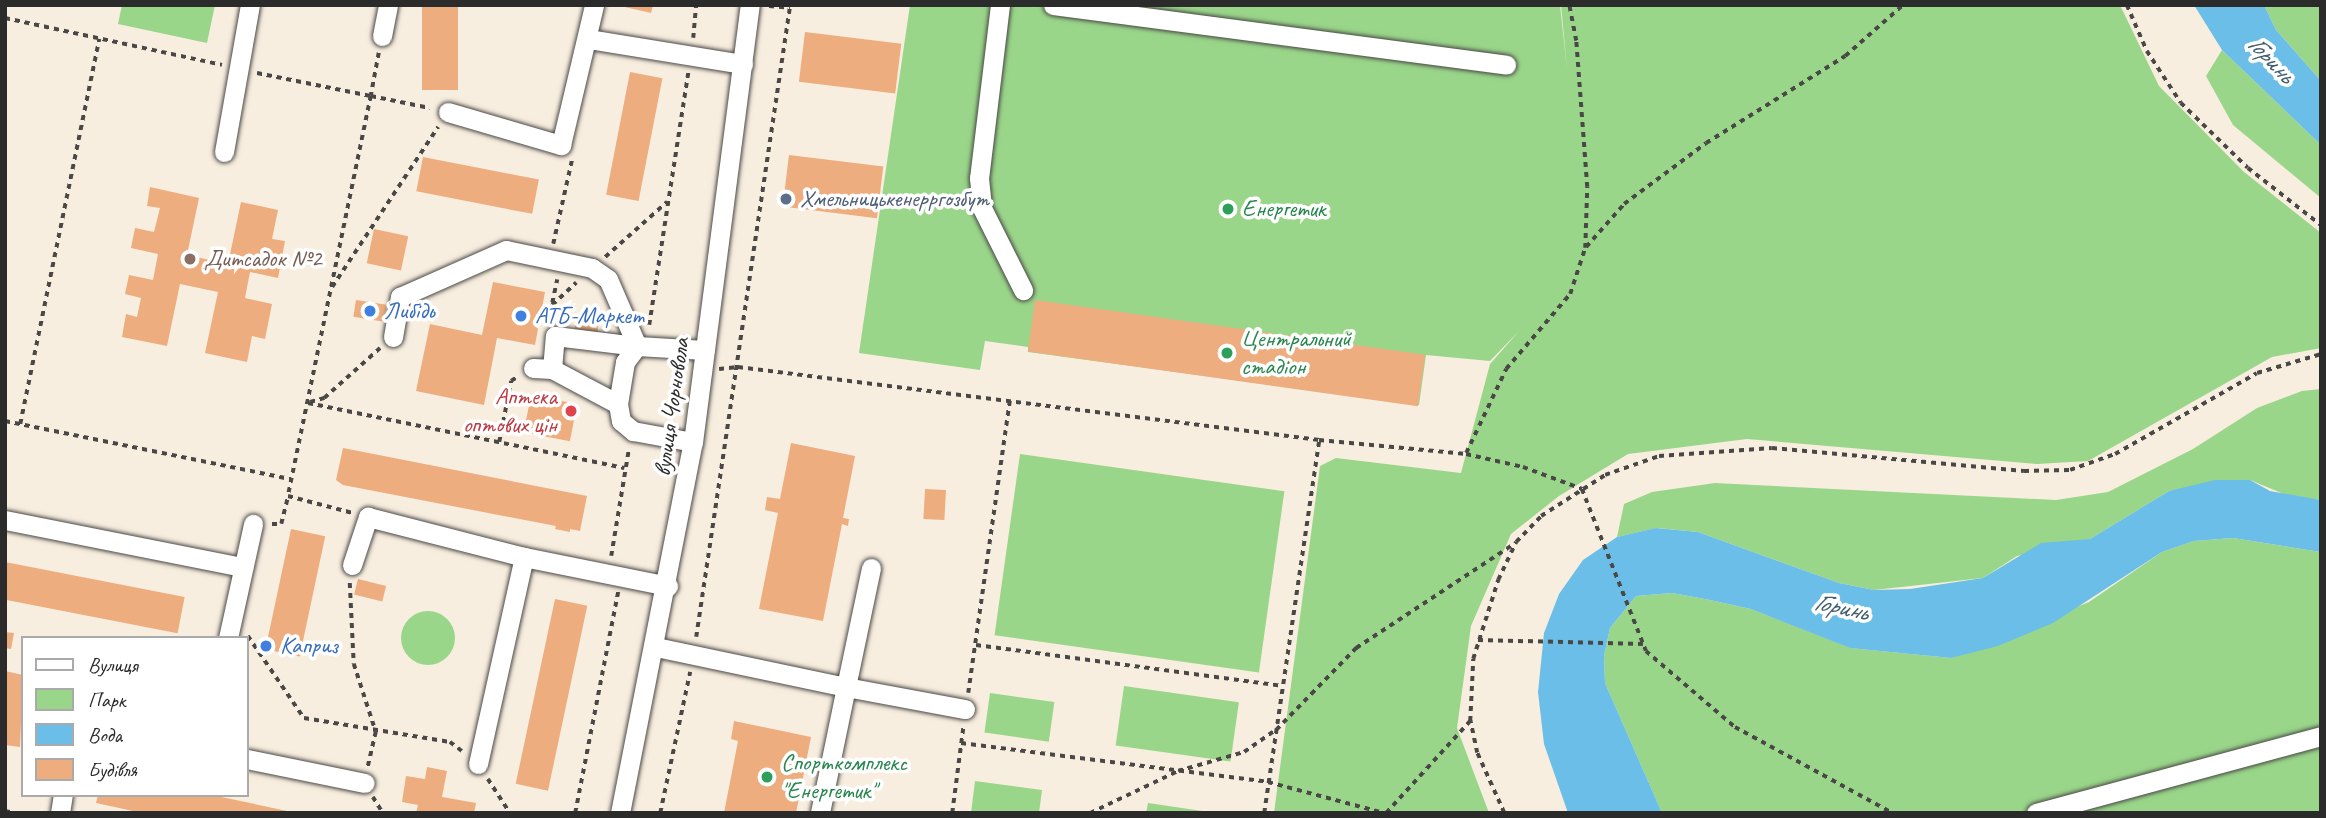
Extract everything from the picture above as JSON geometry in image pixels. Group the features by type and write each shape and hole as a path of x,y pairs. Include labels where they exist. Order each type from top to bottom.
{"street":[{"path":"224,152 235,68 250,5"},
{"path":"382,36 388,5"},
{"path":"448,112 561,145 594,5"},
{"name":"вулиця Чорновола","path":"620,813 656,648 693,442 750,5"},
{"path":"1000,5 979,178 982,208 1023,290"},
{"path":"1053,5 1506,65"},
{"path":"588,39 743,64"},
{"path":"393,337 400,297 506,250 592,268 608,279 637,346"},
{"path":"618,404 542,369 555,336 637,346 705,350"},
{"path":"637,346 625,362 618,404 621,421 633,431 693,442"},
{"path":"352,565 368,517 523,557 668,586"},
{"path":"5,520 243,566"},
{"path":"228,636 253,524"},
{"path":"478,764 523,557"},
{"path":"820,813 871,568"},
{"path":"656,648 965,709"},
{"path":"2036,813 2321,736"},
{"path":"248,759 365,783"}],"path":[{"path":"660,813 694,655 790,7 760,5"},
{"path":"1466,454 1506,369 1570,294 1585,248 1587,187 1576,41 1569,5"},
{"path":"1585,248 1624,204 1706,143 1845,56 1903,5"},
{"path":"2127,5 2147,51 2181,103 2248,168 2321,225"},
{"path":"5,18 448,112 331,288"},
{"path":"253,524 281,524 382,36"},
{"path":"20,424 99,39"},
{"path":"548,330 555,261 574,148 561,145"},
{"path":"552,305 668,200"},
{"path":"307,403 324,398 393,337"},
{"path":"1090,813 1178,771 1244,752 1276,730 1356,648 1516,542 1541,516 1582,489 1632,462 1736,450 1823,450 2024,471 2088,467 2225,389 2288,361 2321,354"},
{"path":"738,367 1010,399 1319,440 1466,454 1523,467 1582,489 1646,652 1735,727 1893,813"},
{"path":"499,442 511,381 542,369"},
{"path":"952,813 1010,399"},
{"path":"307,403 624,468"},
{"path":"5,421 291,479"},
{"path":"1264,813 1319,440"},
{"path":"288,496 368,517"},
{"path":"1504,813 1477,753 1470,720 1469,692 1478,640 1498,580 1516,542"},
{"path":"352,565 348,596 354,664 376,732 365,783 383,813"},
{"path":"233,614 304,718 376,732 450,742 478,764 510,813"},
{"path":"1478,640 1642,644"},
{"path":"976,645 1282,686"},
{"path":"961,743 1268,782 1385,813 1470,720"},
{"path":"5,811 15,813"}],"green space":[{"path":"122,5 215,5 207,43 118,24"},
{"path":"910,5 1560,5 1567,69 1561,5 2120,5 2159,86 2244,172 2321,233 2321,348 2272,357 2088,461 2037,464 1747,439 1628,454 1559,496 1511,534 1471,626 1457,728 1489,813 1274,813 1320,466 1336,458 1461,473 1490,364 1519,331 1490,361 1426,355 1419,405 1028,352 1028,347 985,341 980,370 859,353"},
{"path":"2264,5 2321,5 2321,81 2276,30"},
{"path":"2222,50 2321,145 2321,198 2233,125 2206,76"},
{"path":"2321,389 2321,500 2291,497 2250,480 2169,491 2090,539 2017,556 1983,578 1874,590 1839,583 1698,532 1657,528 1617,537 1624,504 1652,492 1715,483 2056,500 2108,492 2193,449 2257,408 2302,391"},
{"path":"1020,454 1284,491 1259,672 995,635"},
{"path":"2233,538 2321,552 2321,813 1662,813 1605,683 1604,656 1610,628 1636,596 1672,593 1705,599 1751,609 1851,648 1951,658 2089,602 2162,552 2194,541"},
{"path":"428,611 447,619 455,638 447,657 428,665 409,657 401,638 409,619"},
{"path":"1124,686 1239,702 1231,762 1116,745"},
{"path":"990,693 1054,702 1049,742 984,733"},
{"path":"975,781 1042,790 1039,813 971,813"},
{"path":"1148,803 1216,813 1146,813"}],"water":[{"name":"Горинь","path":"2194,5 2264,5 2276,30 2321,81 2321,145 2222,50"},
{"name":"Горинь","path":"2215,480 2250,480 2270,491 2321,500 2321,552 2233,538 2194,541 2162,552 2053,623 1998,646 1951,658 1850,648 1751,609 1705,599 1672,593 1636,596 1610,628 1604,656 1605,683 1662,813 1568,813 1544,744 1538,692 1544,633 1559,594 1583,560 1617,537 1656,528 1698,532 1839,583 1874,590 1910,589 1983,578 2041,543 2090,539 2169,491"}],"building":[{"path":"422,5 458,5 458,90 422,90"},
{"path":"616,5 653,5 651,13"},
{"path":"805,32 901,44 895,93 799,82"},
{"path":"630,72 662,78 639,201 606,195"},
{"path":"789,155 883,167 877,218 783,207"},
{"path":"423,157 539,180 532,214 416,191"},
{"path":"150,187 199,198 187,255 228,264 241,202 278,210 272,239 285,241 278,278 250,272 245,298 272,304 265,339 252,336 247,362 205,353 218,292 180,284 167,346 122,337 126,314 137,317 141,298 125,294 129,275 153,280 158,254 131,248 135,228 154,232 160,208 147,206"},
{"path":"374,229 408,236 401,271 367,263"},
{"path":"493,282 545,292 535,345 497,338 484,405 416,391 430,324 482,335"},
{"name":"Либідь","path":"356,300 387,305 384,322 353,317"},
{"name":"Центральний стадіон","path":"1035,300 1425,355 1418,406 1028,351"},
{"path":"575,325 598,326 598,337 575,336"},
{"path":"531,395 577,404 570,441 524,432"},
{"path":"791,443 855,456 843,518 849,519 848,526 842,524 823,621 759,609 778,513 765,510 767,497 780,499"},
{"path":"343,448 587,496 580,531 570,529 570,532 555,529 556,526 343,485 336,480"},
{"path":"925,489 946,490 944,520 923,519"},
{"path":"291,529 325,536 300,657 265,649"},
{"path":"5,562 185,597 178,633 5,600"},
{"path":"358,579 386,586 382,602 354,595"},
{"path":"555,599 587,606 548,791 516,784"},
{"path":"5,632 14,633 11,649 5,648"},
{"path":"5,671 21,675 21,723 20,747 5,745"},
{"name":"Спорткомплекс \"Енергетик\"","path":"734,721 811,737 796,813 724,813 738,741 731,739"},
{"path":"427,767 447,771 442,797 476,803 474,813 416,813 418,805 402,802 406,776 425,779"},
{"path":"98,797 221,797 292,812 142,813 96,803"}],"place":[{"name":"Хмельницькенерргозбут","path":"786,199"},
{"name":"Енергетик","path":"1228,209"},
{"name":"Дитсадок №2","path":"190,259"},
{"name":"Либідь","path":"370,311"},
{"name":"АТБ-Маркет","path":"521,316"},
{"name":"Центральний стадіон","path":"1227,353"},
{"name":"Аптека оптових цін","path":"571,411"},
{"name":"Каприз","path":"266,646"},
{"name":"Спорткомплекс \"Енергетик\"","path":"767,777"}]}
